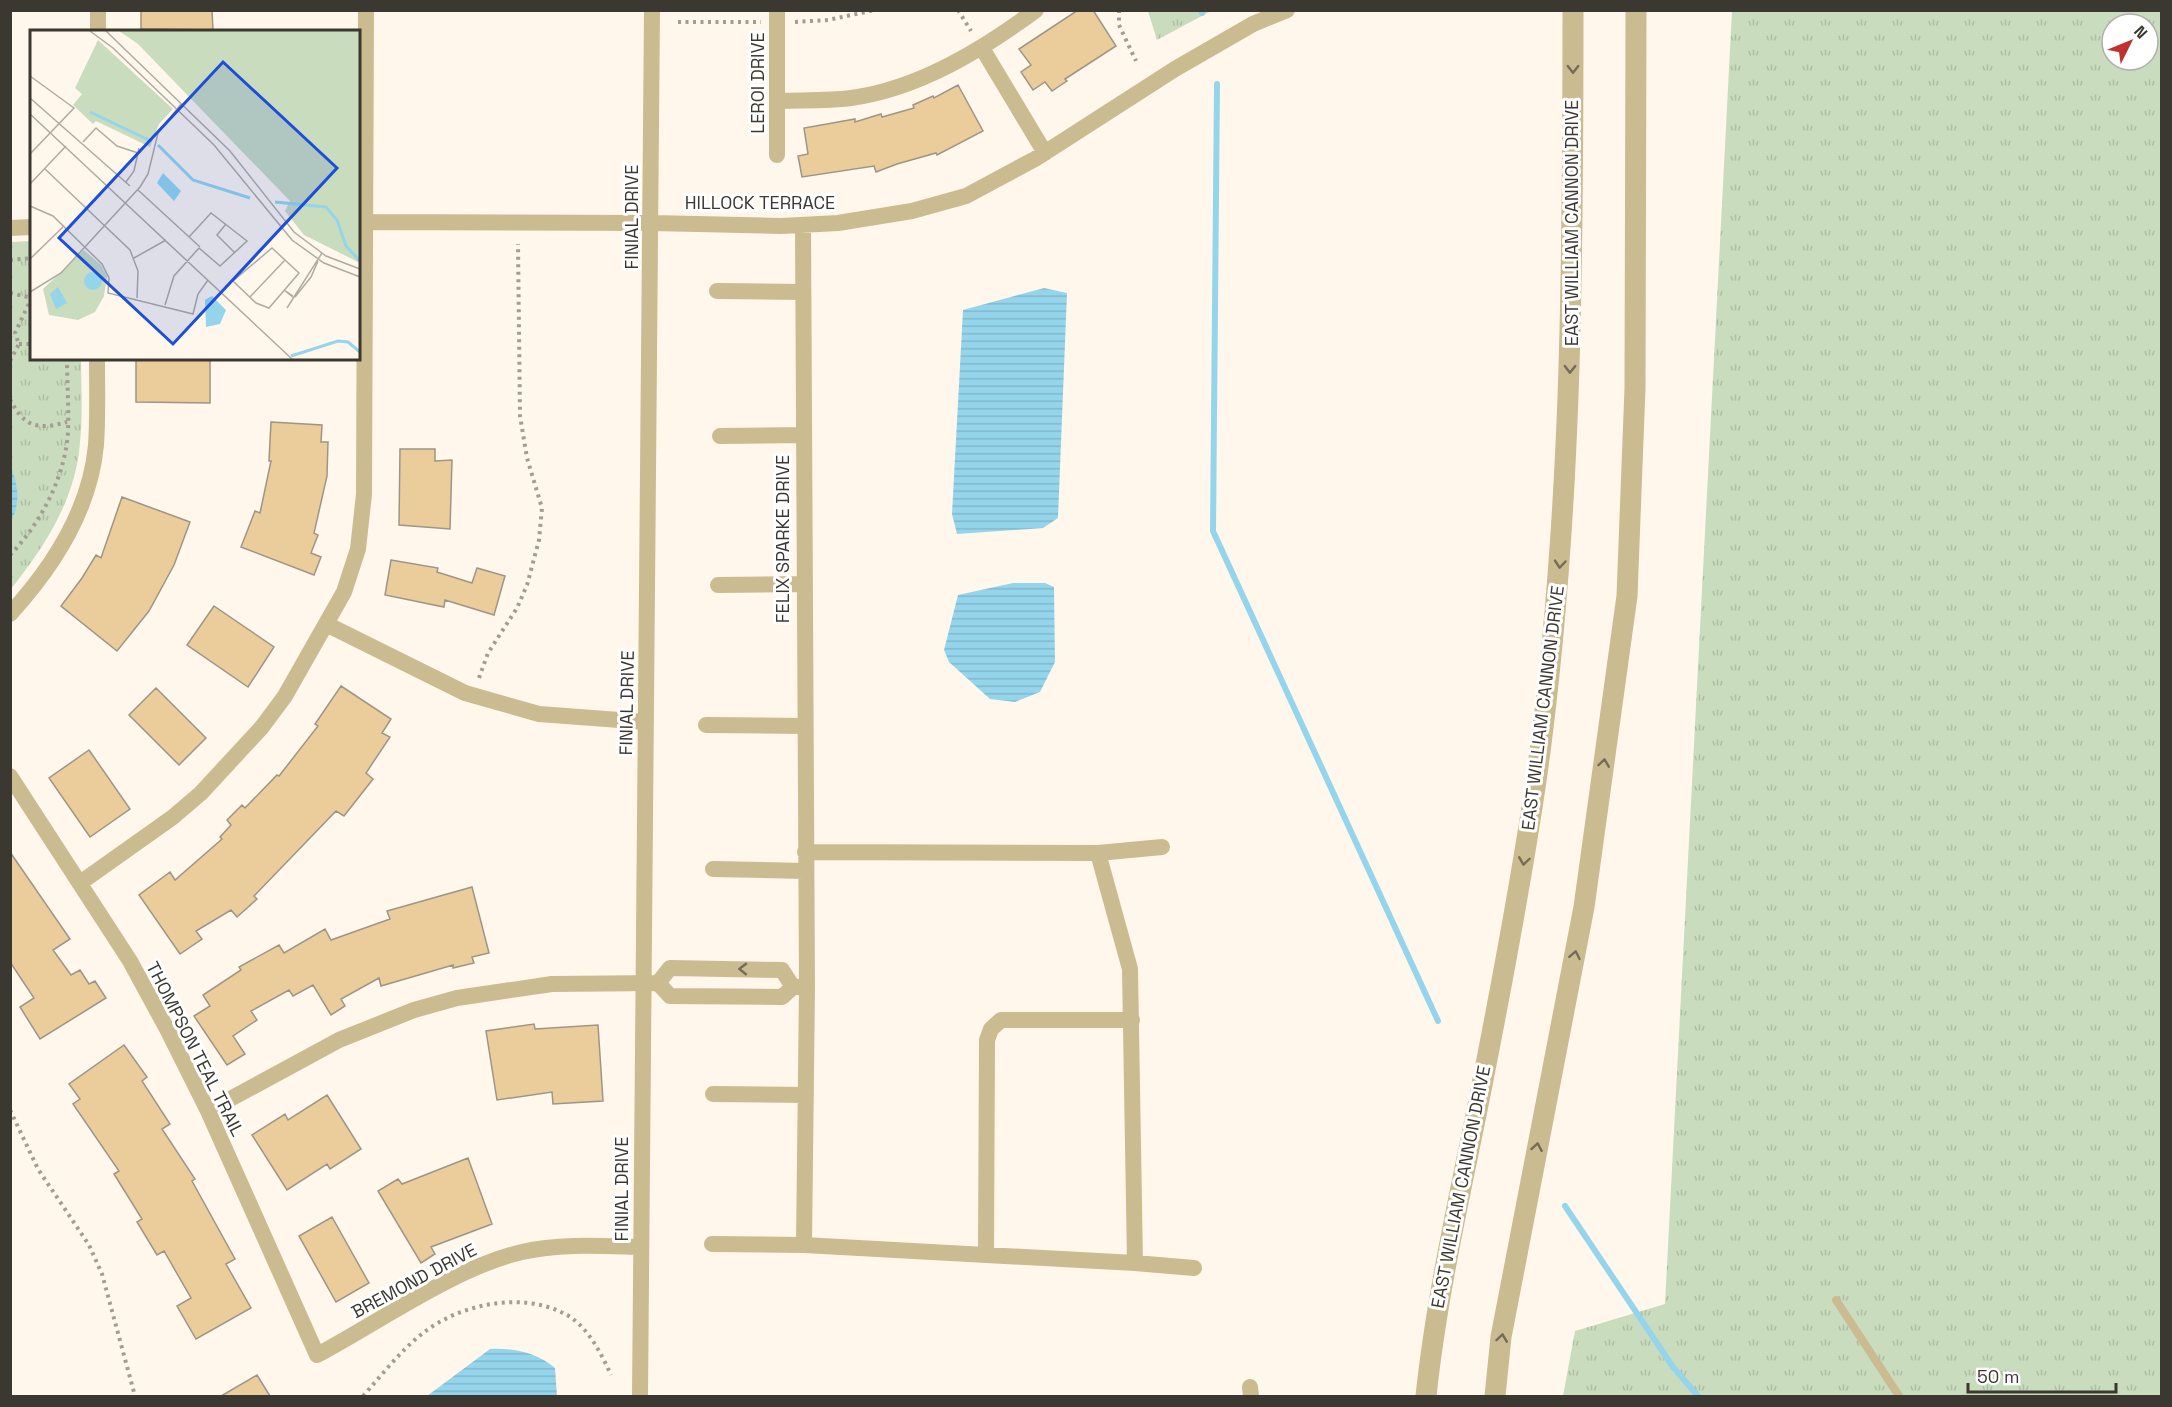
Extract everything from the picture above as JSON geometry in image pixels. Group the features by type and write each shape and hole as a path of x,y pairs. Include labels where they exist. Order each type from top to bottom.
{"street":[{"path":"98,10 98,30"},
{"path":"80,883 173,817 234,759 285,696 344,592 358,549 364,494 362,222 366,10"},
{"name":"FINIAL DRIVE","path":"640,1396 641,1247 650,984 646,722 652,10"},
{"path":"777,101 851,98 901,85 982,48 1036,10"},
{"name":"HILLOCK TERRACE","path":"362,222 802,225 838,223 912,212 966,196 1045,153 1175,69 1253,24 1287,10"},
{"name":"EAST WILLIAM CANNON DRIVE","path":"1426,1396 1434,1320 1521,880 1546,702 1561,554 1570,393 1573,10"},
{"path":"1495,1396 1504,1325 1584,907 1628,596 1635,388 1636,10"},
{"name":"LEROI DRIVE","path":"777,155 777,101 783,16"},
{"path":"982,48 1045,153"},
{"name":"FELIX SPARKE DRIVE","path":"802,225 805,871 800,987 806,1095 804,1245"},
{"path":"10,228 30,227"},
{"path":"717,291 802,291"},
{"path":"10,614 45,573 67,540 84,500 96,447 97,360"},
{"path":"720,436 802,435"},
{"path":"718,585 803,584"},
{"path":"326,624 465,693 538,714 646,722"},
{"path":"706,725 804,726"},
{"name":"THOMPSON TEAL TRAIL","path":"10,776 130,961 167,1029 208,1112 317,1354"},
{"path":"805,852 1098,853 1162,847"},
{"path":"1098,853 1130,969 1136,1263"},
{"path":"713,869 805,871"},
{"path":"208,1112 339,1040 414,1010 457,998 552,984 650,984 670,996 782,997 800,987 782,970 670,968 650,984"},
{"path":"986,1254 987,1040 991,1029 1001,1020 1132,1020"},
{"path":"713,1094 806,1095"},
{"path":"712,1244 804,1245 986,1254 1194,1268"},
{"name":"BREMOND DRIVE","path":"317,1354 486,1263 523,1251 560,1247 641,1247"}],"lane":[{"path":"1836,1300 1899,1396"}],"path":[{"path":"783,16 804,23 874,10"},
{"path":"958,10 971,31"},
{"path":"1119,10 1119,26 1136,61"},
{"path":"678,22 762,22"},
{"path":"479,678 488,653 517,608 528,585 539,540 542,508 527,458 520,416 518,244"},
{"path":"10,260 30,258"},
{"path":"10,293 30,298"},
{"path":"10,361 19,344 15,333 30,300"},
{"path":"19,344 30,344"},
{"path":"10,555 22,543 49,500 61,469 67,422 67,360"},
{"path":"10,399 20,415 36,426 48,427 67,422"},
{"path":"10,1110 38,1169 89,1245 102,1274 135,1396"},
{"path":"363,1396 405,1349 424,1332 449,1318 489,1304 513,1301 540,1305 566,1314 582,1327 611,1375"}],"green space":[{"path":"1148,10 1211,11 1157,40"},
{"path":"1732,11 2161,11 2161,1396 1563,1396 1575,1331 1665,1304"},
{"path":"30,241 30,360 81,360 82,411 77,463 65,502 47,539 11,589 11,242"}],"water":[{"path":"1044,288 1067,293 1058,518 1043,528 957,534 952,514 963,310"},
{"path":"11,466 17,494 16,507 11,521"},
{"path":"1013,583 1045,583 1054,587 1055,662 1040,692 1015,702 990,699 949,662 944,650 958,595"},
{"path":"490,1349 524,1352 548,1363 555,1368 557,1396 427,1396"}],"building":[{"path":"141,10 212,10 213,30 141,29"},
{"path":"1078,10 1093,10 1116,46 1065,79 1067,81 1052,91 1045,82 1033,90 1021,72 1031,65 1019,49"},
{"path":"958,85 983,131 937,155 936,153 876,172 874,166 802,177 798,156 808,154 804,128 855,119 855,122 881,114 882,117 914,108 913,105 933,96 934,98"},
{"path":"136,360 210,360 210,403 136,402"},
{"path":"271,422 322,425 321,442 328,442 327,476 314,533 318,535 311,553 321,557 314,575 241,547 255,511 260,513 271,461 269,461"},
{"path":"400,449 435,449 435,461 452,460 450,529 399,525"},
{"path":"122,497 190,522 174,565 149,611 117,651 61,606 96,555 101,558"},
{"path":"391,560 438,568 437,572 472,583 477,568 505,576 494,615 445,600 444,607 385,595"},
{"path":"214,606 274,647 248,687 187,645"},
{"path":"341,686 391,719 382,733 390,737 366,773 373,779 344,816 336,811 254,896 257,899 237,917 231,910 196,931 202,939 180,954 139,895 170,872 175,880 222,839 220,837 231,825 227,820 242,805 245,808 277,775 279,776 318,726 315,724"},
{"path":"156,688 206,738 179,765 129,715"},
{"path":"89,750 130,809 90,837 49,778"},
{"path":"10,852 70,939 53,950 71,975 80,970 89,984 95,981 106,998 40,1039 20,1007 34,998 10,962"},
{"path":"472,887 489,953 472,957 474,963 453,968 453,965 381,986 379,978 341,999 345,1006 331,1015 313,985 293,996 289,990 251,1011 257,1020 233,1036 245,1054 227,1065 194,1016 210,1006 203,995 241,970 239,967 279,945 284,953 325,929 331,940 390,919 387,911"},
{"path":"534,1024 535,1029 598,1025 603,1101 553,1104 552,1092 497,1100 486,1031"},
{"path":"124,1045 147,1077 142,1081 170,1124 162,1129 195,1179 192,1181 235,1259 226,1264 251,1308 196,1339 177,1306 191,1298 164,1251 157,1255 137,1222 142,1219 114,1174 119,1171 73,1104 80,1099 69,1084"},
{"path":"327,1095 361,1149 330,1169 327,1164 287,1190 252,1135 285,1114 288,1120"},
{"path":"468,1158 492,1224 431,1247 435,1254 421,1263 378,1191 398,1179 402,1184"},
{"path":"332,1217 369,1283 336,1302 299,1236"},
{"path":"257,1375 270,1396 221,1396"}],"waterway":[{"path":"1217,84 1213,531 1438,1021"},
{"path":"1565,1206 1673,1367 1698,1396"}]}
